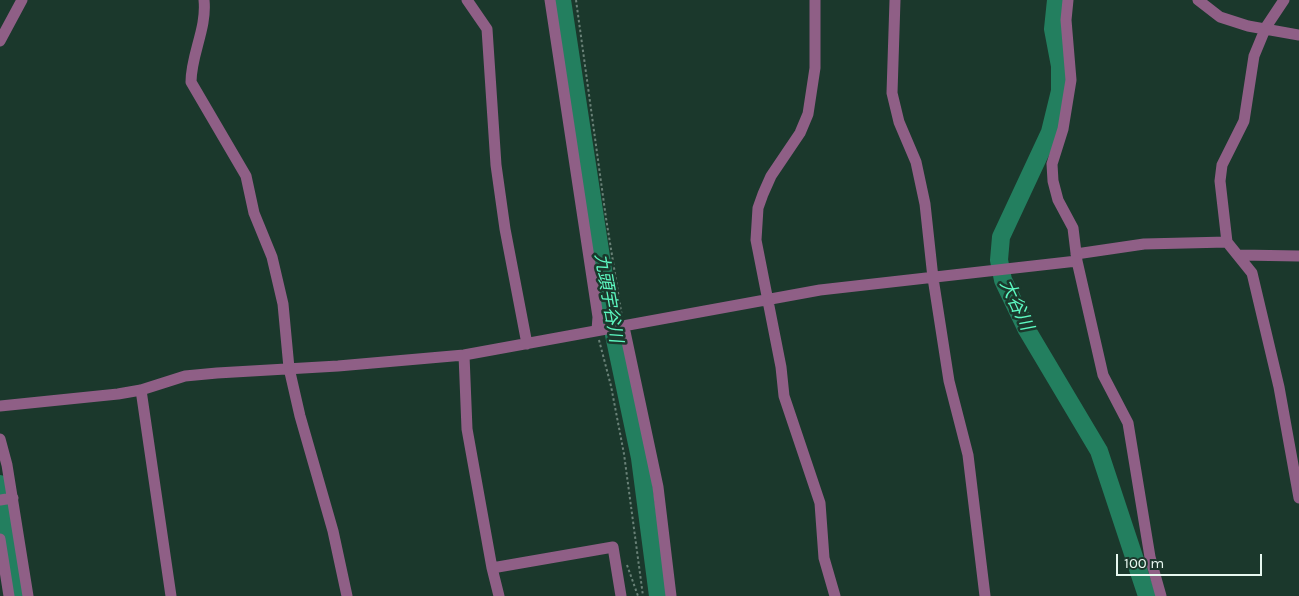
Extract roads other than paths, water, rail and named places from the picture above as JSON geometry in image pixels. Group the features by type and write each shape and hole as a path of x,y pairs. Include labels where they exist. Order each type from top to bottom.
{"street":[{"path":"0,41 22,0"},
{"path":"204,0 202,32 191,66 191,82 246,176 254,213 272,257 283,304 289,368 300,416 333,531 347,596"},
{"path":"467,0 487,29 496,165 505,230 527,344"},
{"path":"550,0 598,317 598,330"},
{"path":"815,0 815,68 808,114 800,133 771,176 758,208 756,240 781,367 784,396 820,504 824,558 835,596"},
{"path":"895,0 892,93 899,122 918,170 926,204 933,278 951,388 968,455 985,596"},
{"path":"1068,0 1066,20 1072,80 1063,128 1052,164 1053,181 1058,200 1073,228 1076,258 1103,375 1130,431 1150,557 1161,596"},
{"path":"1198,0 1220,17 1248,26 1266,27 1299,34"},
{"path":"1284,0 1266,27 1254,56 1244,121 1222,165 1220,181 1227,242 1240,255 1252,273 1278,387 1299,498"},
{"path":"0,406 141,390 185,376 464,355 820,290 1008,270 1144,244 1227,242"},
{"path":"1240,255 1299,256"},
{"path":"623,327 658,487 671,596"},
{"path":"464,355 467,429 492,568 499,596"},
{"path":"141,390 171,596"},
{"path":"0,439 7,499 28,596"},
{"path":"0,539 9,596"},
{"path":"492,568 613,547 620,596"},
{"path":"4,568 22,567"}],"waterway":[{"name":"九頭宇谷川","path":"562,0 610,316 640,458 658,596"},
{"name":"大谷川","path":"1056,0 1053,29 1060,66 1060,91 1050,132 1001,237 999,260 1003,280 1027,330 1099,451 1147,596"},
{"path":"0,484 19,596"}]}
